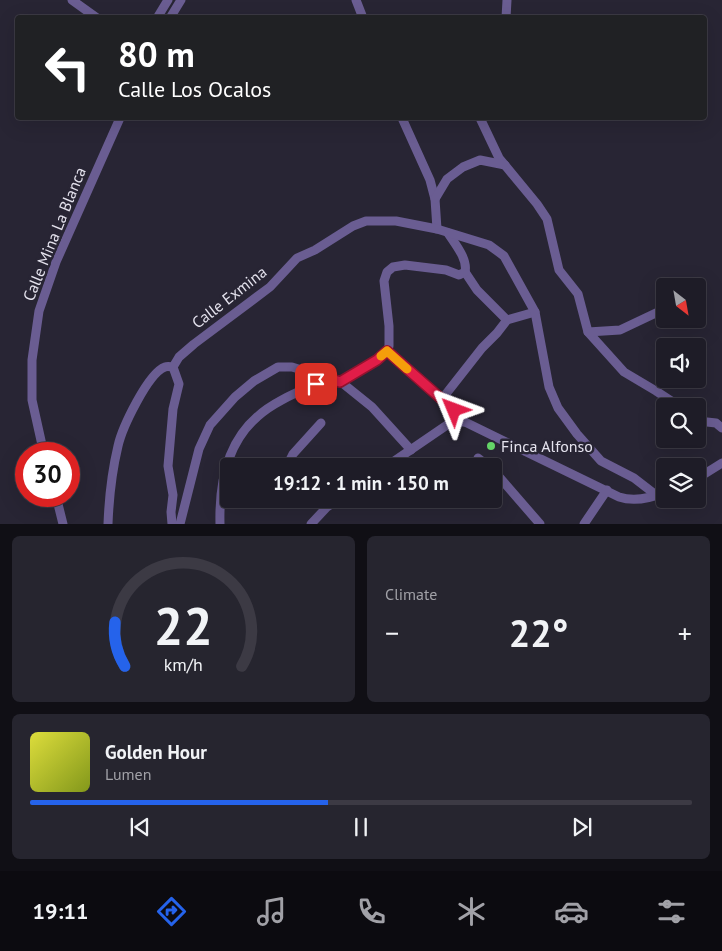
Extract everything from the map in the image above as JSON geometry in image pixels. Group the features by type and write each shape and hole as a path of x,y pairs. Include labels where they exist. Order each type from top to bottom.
{"street":[{"path":"72,0 93,15"},
{"path":"159,15 168,0"},
{"path":"172,15 181,0"},
{"path":"356,0 362,15"},
{"path":"506,15 507,0"},
{"name":"Calle Mina La Blanca","path":"41,442 32,400 32,360 39,311 56,262 119,120"},
{"path":"403,120 430,180 435,199 437,229"},
{"path":"481,120 499,158 537,204 546,219 559,270 578,294 588,332 624,372 667,398"},
{"path":"435,199 447,179 463,168 480,160 505,165"},
{"name":"Calle Exmina","path":"108,524 108,510 118,445 145,388 156,374 166,367 173,367 179,357 194,344 270,287 297,258 315,250 353,226 366,221 396,221 437,229 489,246 504,256 535,312 549,387 558,408 577,434 601,461 656,491"},
{"path":"448,233 464,258 465,272 478,290 506,320"},
{"path":"340,382 377,360 387,351 389,346 389,326 384,281 387,272 393,267 405,265 446,270 460,275 465,272"},
{"path":"442,399 506,320 535,312"},
{"path":"588,332 620,330 656,313"},
{"path":"387,351 442,399 465,422 619,497 629,500 656,495"},
{"path":"172,524 173,495 168,466 173,409 179,384 173,367"},
{"path":"180,524 199,449 210,425 235,397 254,381 278,367 292,367 340,382 372,407 411,450"},
{"path":"220,524 222,485 235,443 257,417 277,404 329,378"},
{"path":"399,458 447,425 455,422 465,422"},
{"path":"706,422 716,423 722,428"},
{"path":"291,458 321,423"},
{"path":"706,473 722,463"},
{"path":"502,480 540,524"},
{"path":"584,524 607,490"},
{"path":"59,507 63,524"},
{"path":"311,524 326,508"}],"slow traffic":[{"path":"381,356 387,351 407,369"}],"place":[{"name":"Finca Alfonso","path":"491,446"}],"route":[{"path":"316,384 329,378 340,382 377,360 387,351 454,410"}]}
